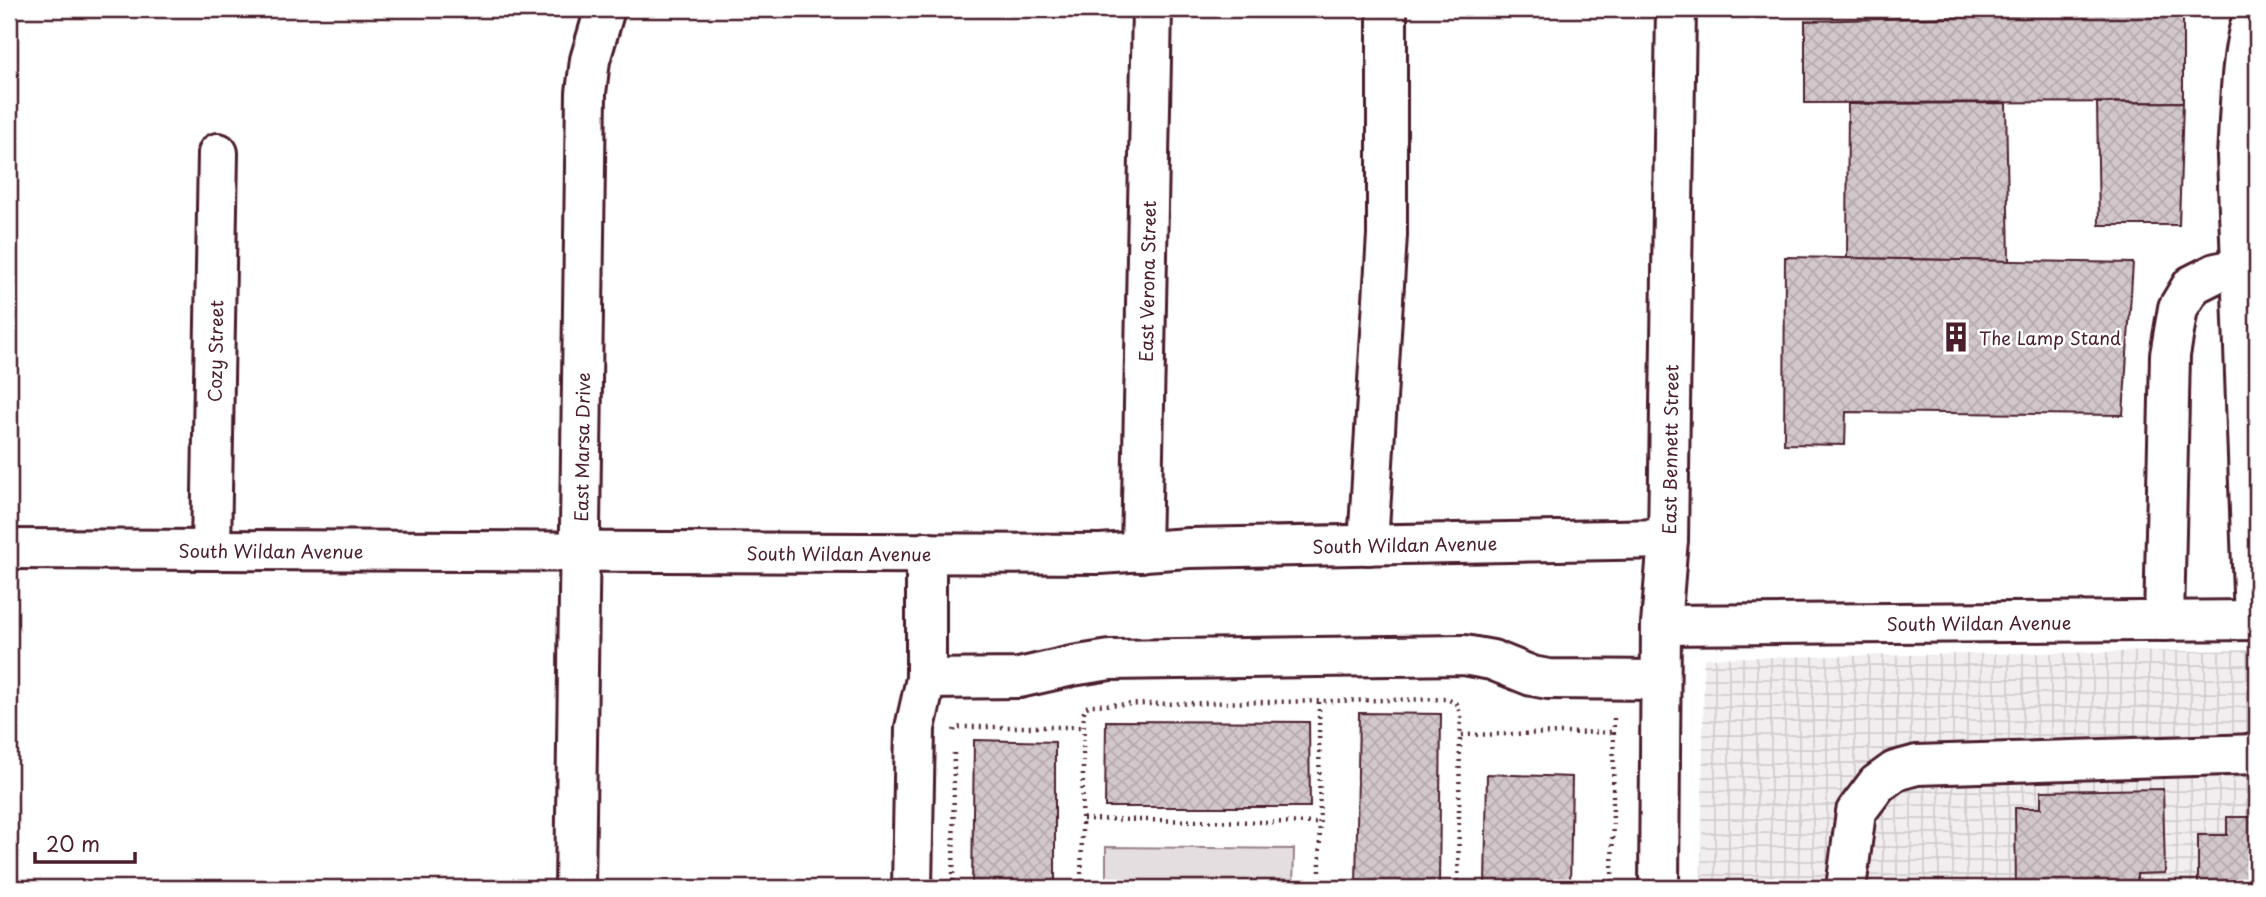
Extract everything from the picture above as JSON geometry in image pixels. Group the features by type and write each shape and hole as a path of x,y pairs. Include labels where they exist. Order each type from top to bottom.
{"street":[{"name":"East Marsa Drive","path":"575,888 586,93 590,60 605,9"},
{"name":"East Verona Street","path":"1140,552 1152,9"},
{"name":"East Bennett Street","path":"1658,888 1661,625 1668,539 1676,9"},
{"path":"2256,9 2250,21 2242,81 2237,156 2256,620"},
{"path":"1368,545 1387,235 1387,11"},
{"name":"Cozy Street","path":"211,549 218,153"},
{"path":"2164,621 2170,355 2178,308 2192,285 2216,273 2241,268"},
{"name":"South Wildan Avenue","path":"9,549 1100,554 1189,548 1668,539"},
{"path":"912,888 915,728 926,679 926,552"},
{"name":"South Wildan Avenue","path":"1661,625 2256,620"},
{"path":"926,679 1019,678 1110,660 1464,655 1492,660 1532,676 1548,679 1660,680"},
{"path":"1846,888 1856,812 1877,784 1895,771 1917,765 2257,754"}],"path":[{"path":"1081,888 1084,709 1090,705 1447,699 1457,704 1461,717 1458,888"},
{"path":"1319,702 1320,888"},
{"path":"954,732 955,728 963,727 1084,727"},
{"path":"1460,735 1614,732 1612,888"},
{"path":"953,888 954,746"},
{"path":"1083,819 1320,822"}],"shaded area":[{"path":"2257,650 2257,888 1701,888 1704,658"},
{"path":"1106,847 1294,849 1293,888 1106,888"}],"building":[{"path":"2104,9 2183,9 2183,102 1805,103 1805,21 2104,13"},
{"path":"2183,102 2179,225 2099,225 2097,103"},
{"path":"2006,103 2009,261 1847,258 1848,104"},
{"name":"The Lamp Stand","path":"1785,257 2133,263 2123,415 1846,412 1845,445 1784,444"},
{"path":"1359,713 1441,714 1439,888 1356,888"},
{"path":"1106,721 1309,722 1310,807 1105,807"},
{"path":"974,740 1055,742 1055,888 972,888"},
{"path":"1487,774 1572,777 1570,888 1485,888"},
{"path":"2163,789 2165,873 2137,874 2137,888 2016,888 2015,808 2041,808 2041,791"},
{"path":"2227,817 2257,817 2257,888 2198,888 2198,835 2227,835"}],"place":[{"name":"The Lamp Stand","path":"1956,337"}]}
